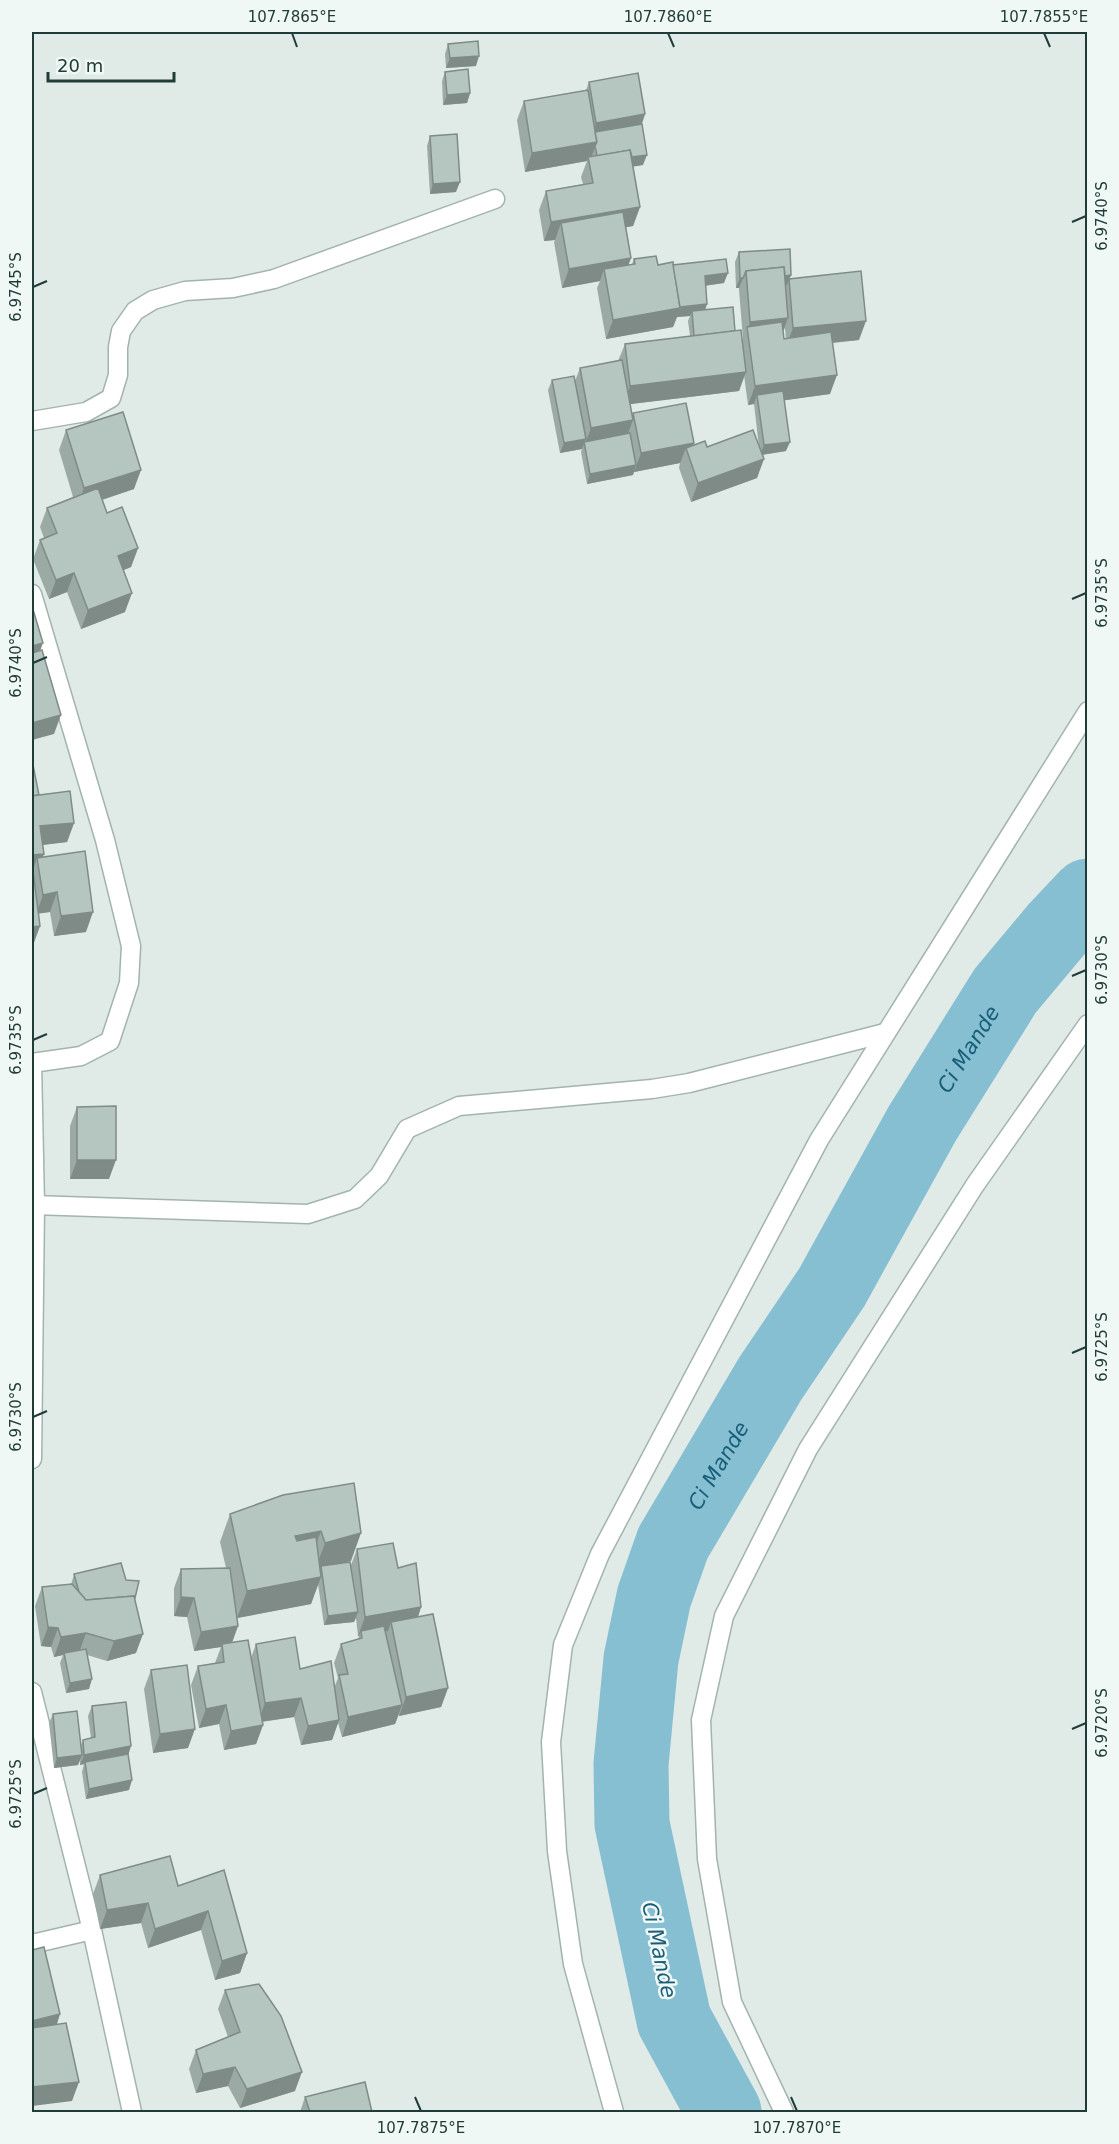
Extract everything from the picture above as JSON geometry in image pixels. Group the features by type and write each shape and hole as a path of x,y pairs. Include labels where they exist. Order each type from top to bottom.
{"street":[{"path":"32,421 86,412 111,398 118,375 118,347 121,331 135,311 153,300 185,291 233,288 274,279 495,199"},
{"path":"32,594 105,840 131,946 129,983 110,1041 81,1056 32,1063 32,1450"},
{"path":"614,2112 573,1964 557,1851 551,1743 563,1645 606,1543 819,1140 1088,711"},
{"path":"784,2112 732,2002 707,1859 701,1720 724,1616 808,1449 975,1185 1088,1024"},
{"path":"33,1205 308,1214 355,1199 379,1176 407,1129 459,1106 652,1089 689,1083 885,1033"},
{"path":"32,1692 92,1930 132,2112"},
{"path":"32,1944 92,1930"}],"building":[{"path":"478,41 479,56 450,58 448,44"},
{"path":"468,69 470,93 447,95 445,72"},
{"path":"638,73 645,114 596,123 589,82"},
{"path":"588,90 597,142 532,153 524,101"},
{"path":"642,124 647,155 632,157 630,150 597,156 595,132"},
{"path":"457,134 460,182 433,184 430,136"},
{"path":"630,150 640,207 551,222 546,191 593,183 588,157"},
{"path":"623,212 631,258 569,269 561,223"},
{"path":"790,249 791,275 785,276 784,267 746,271 743,278 740,278 739,252"},
{"path":"656,256 658,265 673,262 680,308 613,320 604,269 635,264 634,259"},
{"path":"726,259 728,273 705,276 707,304 680,307 673,265"},
{"path":"784,267 788,318 750,322 746,271"},
{"path":"861,271 866,321 793,328 789,279"},
{"path":"733,307 735,331 694,336 692,311"},
{"path":"782,322 784,339 831,332 837,375 755,386 747,327"},
{"path":"741,330 746,372 630,386 625,344"},
{"path":"622,360 633,420 591,428 580,368"},
{"path":"574,376 586,439 564,443 552,380"},
{"path":"783,391 790,442 764,445 757,395"},
{"path":"686,403 694,443 641,453 633,413"},
{"path":"123,412 141,470 84,488 66,430"},
{"path":"753,430 764,459 698,483 686,448 705,441 707,447"},
{"path":"630,433 636,465 590,474 584,442"},
{"path":"98,488 107,513 122,507 138,548 118,556 132,593 88,610 74,573 56,580 40,540 57,533 47,508"},
{"path":"32,606 43,643 32,646"},
{"path":"42,650 61,715 32,723 32,653"},
{"path":"32,760 39,795 32,796"},
{"path":"70,791 74,823 40,826 44,854 32,855 32,796"},
{"path":"85,851 93,912 61,916 57,892 43,895 37,858"},
{"path":"32,863 40,926 32,927"},
{"path":"116,1106 116,1160 77,1160 77,1107"},
{"path":"354,1483 361,1533 325,1543 321,1531 295,1536 297,1541 316,1537 321,1577 247,1591 230,1514 283,1495"},
{"path":"393,1543 398,1568 416,1563 421,1607 365,1617 357,1549"},
{"path":"350,1562 358,1612 328,1616 321,1566"},
{"path":"121,1563 126,1580 139,1581 135,1598 134,1596 86,1600 79,1592 74,1574"},
{"path":"230,1568 238,1626 201,1632 194,1598 181,1597 181,1569"},
{"path":"72,1584 86,1600 134,1596 143,1634 114,1641 86,1633 61,1637 58,1628 48,1627 42,1587"},
{"path":"433,1614 448,1688 406,1697 391,1622"},
{"path":"384,1626 402,1705 348,1717 339,1675 348,1674 341,1644 362,1638 361,1631"},
{"path":"295,1637 300,1669 331,1661 339,1720 308,1726 301,1698 265,1703 256,1644"},
{"path":"248,1640 263,1725 231,1731 226,1705 206,1709 198,1666 224,1662 222,1644"},
{"path":"86,1649 92,1679 70,1683 64,1653"},
{"path":"187,1665 195,1729 160,1734 151,1670"},
{"path":"126,1702 131,1746 84,1755 83,1740 95,1737 92,1706"},
{"path":"77,1711 82,1755 57,1758 53,1714"},
{"path":"128,1754 132,1780 89,1789 85,1762"},
{"path":"170,1856 178,1886 224,1870 247,1953 222,1961 208,1911 155,1929 148,1903 107,1910 100,1875"},
{"path":"44,1947 60,2014 32,2021 32,1950"},
{"path":"259,1984 281,2016 302,2072 247,2089 235,2067 203,2074 196,2050 240,2032 225,1990"},
{"path":"66,2023 79,2082 32,2087 32,2028"},
{"path":"365,2082 372,2112 310,2112 305,2097"}],"waterway":[{"name":"Ci Mande","path":"724,2112 674,2020 632,1824 631,1764 641,1659 654,1597 673,1543 770,1379 832,1287 922,1124 1005,991 1088,896"}]}
